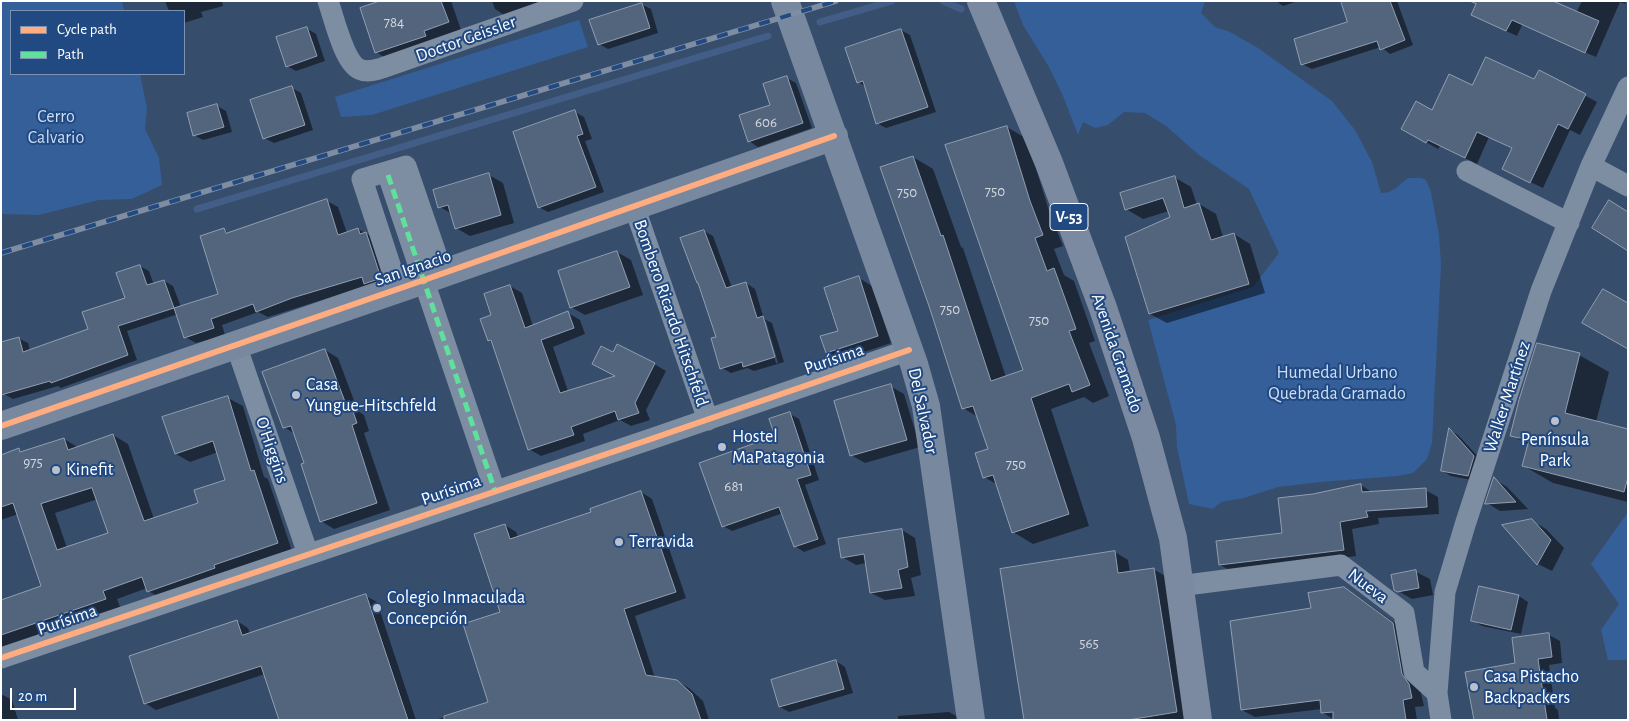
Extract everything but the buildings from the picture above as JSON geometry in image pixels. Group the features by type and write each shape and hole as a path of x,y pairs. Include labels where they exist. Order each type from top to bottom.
{"main road":[{"name":"Avenida Gramado","path":"982,1 1049,163 1103,308 1146,438 1170,524 1198,720"}],"street":[{"name":"Doctor Geissler","path":"328,1 349,59 358,69 369,72 564,3"},
{"name":"Del Salvador","path":"785,1 909,350 926,406 971,720"},
{"name":"Walker Martínez","path":"1441,720 1437,693 1445,592 1541,290 1591,166 1628,87"},
{"name":"San Ignacio","path":"1,426 834,136"},
{"path":"406,166 442,271 424,279 397,286 362,179 406,166"},
{"path":"1591,166 1628,186"},
{"path":"1467,170 1569,223"},
{"path":"388,175 495,491"},
{"name":"Bombero Ricardo Hitschfeld","path":"634,206 708,420"},
{"name":"O'Higgins","path":"236,345 308,554"},
{"name":"Purísima","path":"1,658 708,420 909,350"},
{"name":"Nueva","path":"1179,586 1340,565 1404,613 1414,672 1437,693"}],"green space":[{"name":"Cerro Calvario","path":"1,1 122,1 124,10 10,10 10,75 140,75 147,108 145,129 159,158 162,185 132,199 99,200 39,215 1,214"},
{"name":"Humedal Urbano Quebrada Gramado","path":"1014,1 1205,1 1201,13 1215,27 1230,32 1258,48 1332,101 1355,130 1372,162 1381,193 1392,190 1408,178 1426,180 1431,192 1439,235 1441,265 1432,443 1427,459 1413,473 1278,487 1244,498 1221,502 1213,509 1189,504 1177,447 1176,425 1148,320 1253,287 1279,253 1249,189 1199,155 1166,126 1145,113 1124,112 1108,125 1095,128 1083,122 1078,135 1063,96 1049,67 1023,25"},
{"path":"579,20 588,47 372,115 341,117 335,97"},
{"path":"1628,512 1628,660 1608,660 1601,630 1619,604 1591,564"}],"waterway":[{"path":"820,22 892,1"},
{"path":"943,1 961,9"},
{"path":"197,209 768,36"}],"railway":[{"path":"1,253 836,1"}],"marked path":[{"path":"388,175 495,491"}],"cycle path":[{"path":"1,426 834,136"},
{"path":"1,658 909,350"}],"place":[{"name":"Casa Yungue-Hitschfeld","path":"296,395"},
{"name":"Península Park","path":"1555,421"},
{"name":"Hostel MaPatagonia","path":"722,447"},
{"name":"Kinefit","path":"56,470"},
{"name":"Terravida","path":"619,542"},
{"name":"Colegio Inmaculada Concepción","path":"377,608"},
{"name":"Casa Pistacho Backpackers","path":"1474,687"}]}
